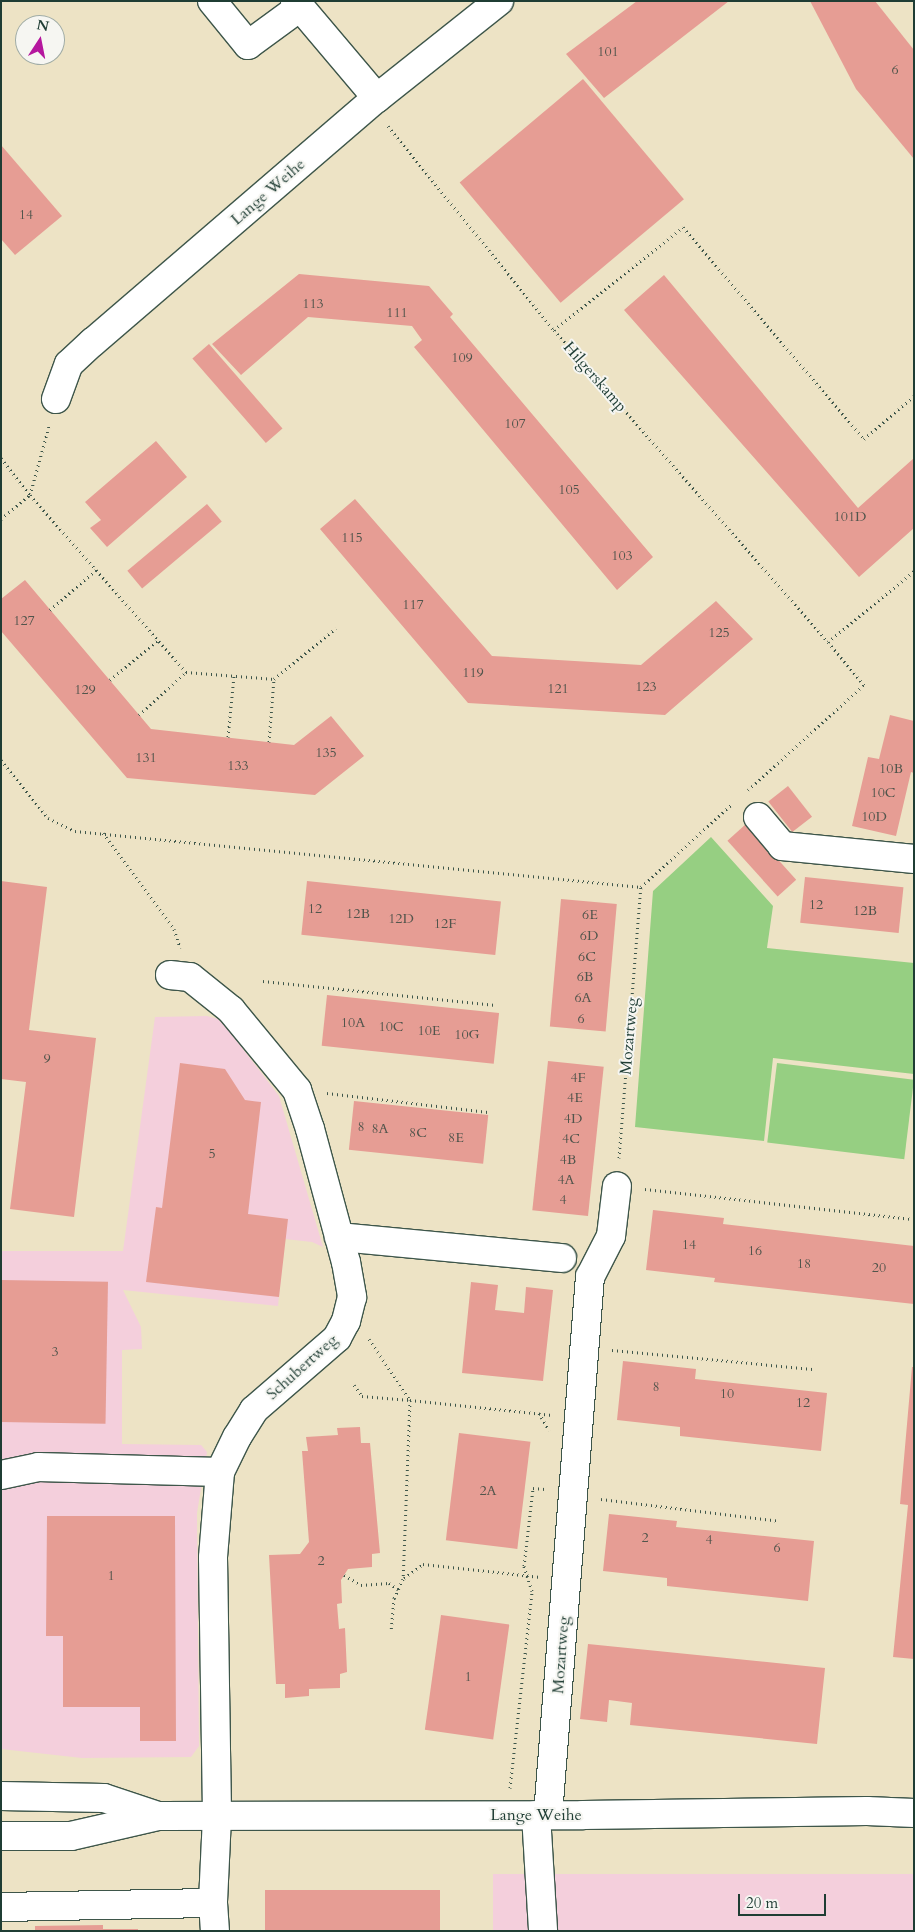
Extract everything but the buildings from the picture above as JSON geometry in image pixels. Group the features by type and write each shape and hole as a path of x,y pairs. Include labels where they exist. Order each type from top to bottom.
{"street":[{"path":"212,1 248,45 297,4 374,101"},
{"name":"Lange Weihe","path":"56,399 70,364 75,358 374,101 499,1"},
{"path":"758,817 782,846 914,860"},
{"name":"Schubertweg","path":"180,976 231,1010 297,1090 310,1129 350,1278 352,1297 346,1322 336,1338 254,1410 237,1437 220,1472 213,1558 217,1817 213,1903 216,1931"},
{"name":"Mozartweg","path":"543,1931 542,1815 563,1492 580,1417 590,1277 610,1236 617,1186"},
{"path":"339,1237 562,1258"},
{"path":"1,1475 38,1467 220,1472"},
{"name":"Lange Weihe","path":"1,1796 104,1798 158,1816"},
{"name":"Lange Weihe","path":"1,1836 71,1836 158,1816 507,1816 866,1811 914,1813"},
{"path":"1,1907 213,1903"}],"path":[{"name":"Hilgerskamp","path":"374,101 554,330 864,685 742,796"},
{"path":"554,330 684,227 864,439 914,396"},
{"path":"1,519 30,496 56,399"},
{"path":"1,458 30,496 186,672 274,679 336,628"},
{"path":"50,610 96,570"},
{"path":"828,642 914,571"},
{"path":"110,680 158,640"},
{"path":"139,715 186,672"},
{"path":"228,737 234,676"},
{"path":"269,742 274,679"},
{"path":"1,760 48,818 75,831 641,887 734,802"},
{"path":"103,833 174,930 180,976"},
{"name":"Mozartweg","path":"617,1186 641,887"},
{"path":"263,981 496,1005"},
{"path":"297,1090 488,1112"},
{"path":"617,1186 914,1219"},
{"path":"349,1310 410,1400 404,1579"},
{"path":"584,1347 812,1369"},
{"path":"354,1385 362,1396 580,1417"},
{"path":"539,1413 554,1437"},
{"path":"507,1816 532,1591 524,1566 533,1488 779,1521"},
{"path":"391,1630 394,1598 398,1589 404,1579 423,1564 543,1577"},
{"path":"344,1575 361,1586 389,1583 398,1589"}],"shaded area":[{"path":"207,1016 218,1019 230,1032 279,1096 323,1247 312,1242 285,1239 278,1306 123,1290 141,1327 142,1349 122,1350 122,1444 201,1445 207,1452 197,1513 199,1746 191,1757 82,1758 1,1749 1,1251 123,1251 155,1017"},
{"path":"493,1874 914,1874 914,1931 493,1931"}],"green space":[{"path":"711,837 773,906 767,948 914,963 914,1074 773,1058 764,1141 635,1127 653,891"},
{"path":"777,1063 914,1080 904,1159 767,1142"}]}
